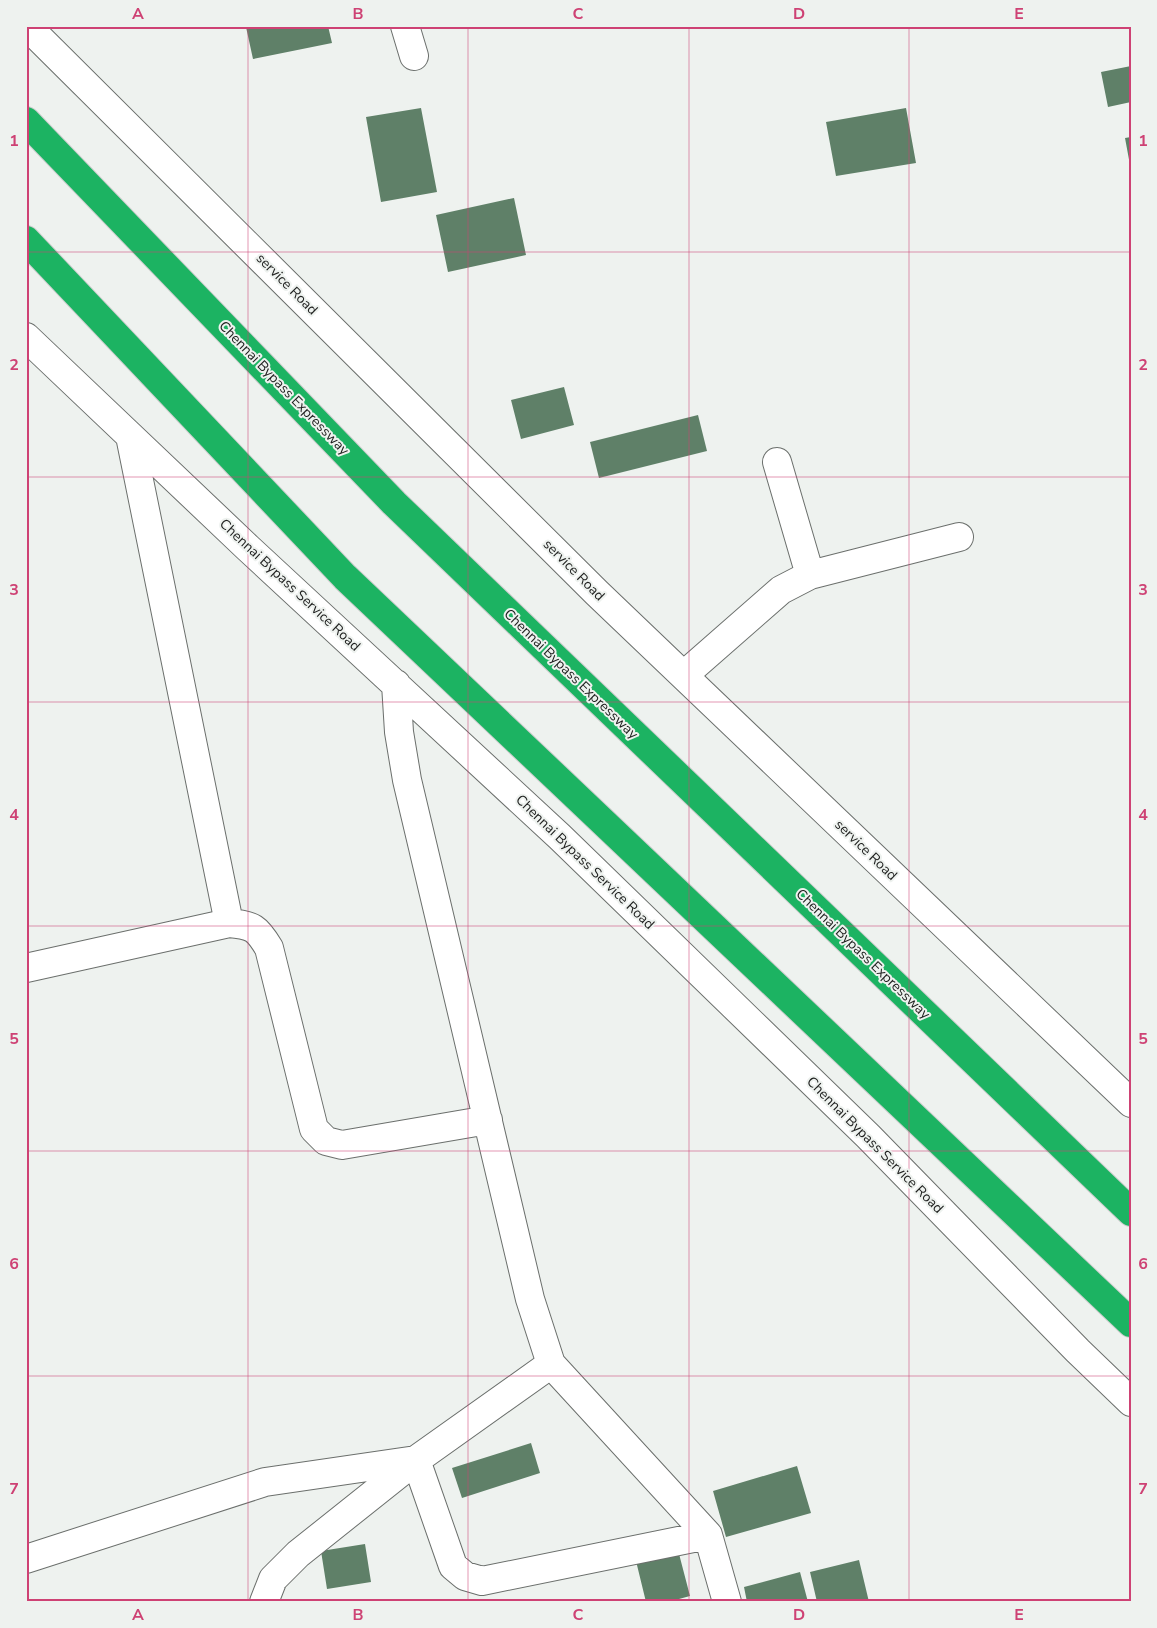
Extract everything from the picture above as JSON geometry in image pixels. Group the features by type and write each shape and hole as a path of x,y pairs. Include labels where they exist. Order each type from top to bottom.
{"highway":[{"name":"Chennai Bypass Expressway","path":"26,120 394,502 1131,1212"},
{"path":"26,240 345,577 1131,1323"}],"street":[{"name":"service Road","path":"27,26 583,579 1131,1103"},
{"path":"405,26 414,56"},
{"name":"Chennai Bypass Service Road","path":"26,337 560,837 861,1129 1078,1351 1131,1402"},
{"path":"130,436 229,923"},
{"path":"777,462 810,576"},
{"path":"684,675 781,590 810,576 958,537"},
{"path":"396,684 399,732 407,780 530,1298 551,1364 708,1535 727,1602"},
{"path":"26,968 229,923 248,925 259,932 269,948 314,1129 326,1141 342,1145 488,1120"},
{"path":"264,1602 273,1579 298,1554 416,1460 551,1364"},
{"path":"416,1460 453,1566 465,1576 482,1581 708,1535"},
{"path":"26,1559 265,1482 416,1460"}],"building":[{"path":"328,26 332,43 253,59 246,27"},
{"path":"1131,66 1131,102 1108,107 1101,72"},
{"path":"421,108 437,192 381,202 366,117"},
{"path":"906,108 916,163 836,176 826,122"},
{"path":"1131,137 1131,165 1130,165 1125,138"},
{"path":"514,198 526,255 448,272 436,215"},
{"path":"564,387 574,425 521,439 511,400"},
{"path":"698,415 707,451 599,478 590,442"},
{"path":"531,1443 540,1473 462,1498 452,1468"},
{"path":"797,1466 811,1513 726,1537 713,1491"},
{"path":"365,1544 371,1582 327,1589 321,1551"},
{"path":"678,1550 690,1596 668,1602 646,1602 636,1561"},
{"path":"859,1560 869,1602 817,1602 810,1572"},
{"path":"800,1572 808,1602 747,1602 744,1587"}]}
